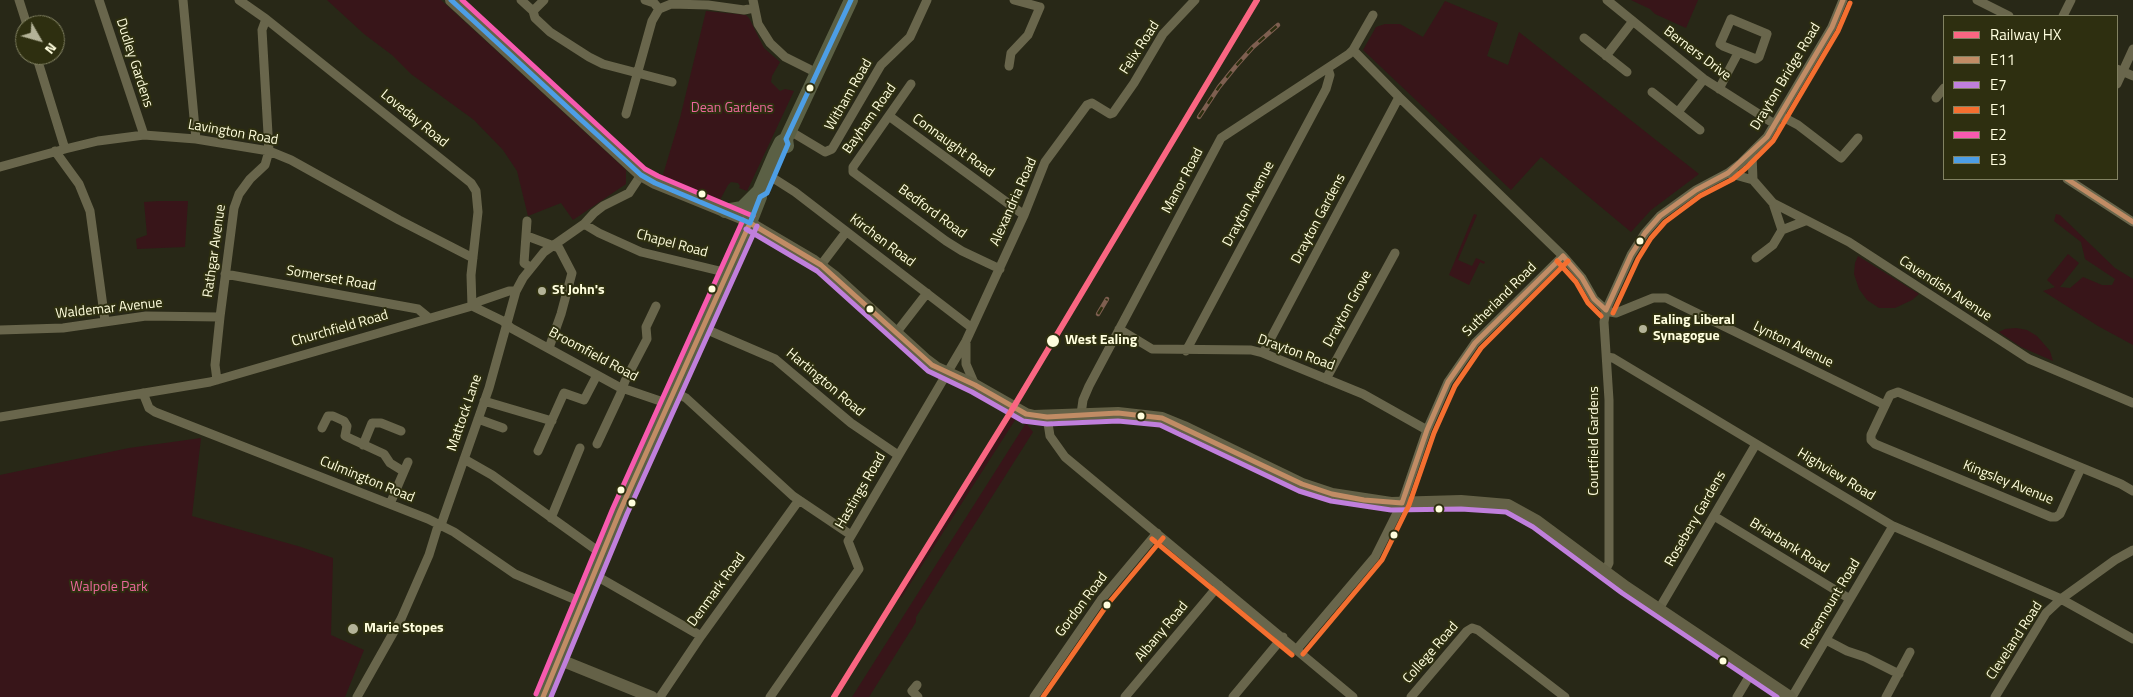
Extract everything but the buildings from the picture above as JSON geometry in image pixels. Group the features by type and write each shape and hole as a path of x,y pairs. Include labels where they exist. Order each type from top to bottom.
{"main road":[{"path":"451,0 641,175 655,183 750,223 821,265 932,365 975,385 1026,414 1041,416 1118,413 1162,418 1302,484 1332,494 1364,500 1402,503 1461,500 1508,505 1537,521 1659,609 1791,697"},
{"path":"543,697 580,602 728,274 781,142 788,135 851,0"},
{"path":"725,212 742,208 760,194 766,193 788,144 788,135"},
{"path":"558,659 652,697"}],"street":[{"path":"19,0 24,15"},
{"name":"Dudley Gardens","path":"99,0 144,135"},
{"path":"182,0 196,138"},
{"name":"Loveday Road","path":"239,0 266,19 471,183 476,191 478,207 473,258 472,306"},
{"path":"521,0 533,11 535,18 541,25 589,57 603,64 672,82"},
{"path":"533,11 544,0"},
{"path":"645,0 654,3 659,9"},
{"name":"Witham Road","path":"788,135 825,152 832,149 884,62 910,37 927,0"},
{"path":"1009,66 1011,54 1028,35 1040,6 1014,0"},
{"name":"Felix Road","path":"1110,114 1134,82 1163,34 1195,0"},
{"name":"Berners Drive","path":"1607,0 1704,79 1776,125"},
{"path":"1976,0 2007,15"},
{"path":"2064,15 2071,0"},
{"path":"626,114 652,21 659,9 671,4 708,2 744,10 754,4 761,30 770,43 784,57 817,73"},
{"name":"Drayton Bridge Road","path":"1606,311 1631,255 1645,232 1660,216 1696,190 1728,173 1752,154 1776,125 1832,27 1842,3"},
{"name":"Manor Road","path":"1081,414 1083,400 1221,138 1354,50 1372,15"},
{"name":"Rathgar Avenue","path":"217,380 216,365 220,317 234,208 238,194 265,165 268,152 262,30 266,19"},
{"path":"1731,19 1767,34 1759,56 1756,59 1738,53 1720,44 1731,19"},
{"path":"1606,56 1633,22"},
{"path":"1584,38 1627,72"},
{"path":"2133,49 2120,70 2133,76"},
{"path":"1354,50 1399,97 1563,256 1582,278 1594,299 1606,311"},
{"path":"1719,89 1738,53"},
{"path":"39,65 65,149"},
{"name":"Drayton Avenue","path":"1186,350 1326,89 1330,75 1328,69"},
{"path":"1678,112 1704,79"},
{"name":"Bayham Road","path":"853,170 853,167 910,84"},
{"path":"1936,98 1943,89"},
{"path":"1652,92 1700,130"},
{"name":"Drayton Gardens","path":"1264,353 1399,97"},
{"name":"Alexandria Road","path":"948,373 966,341 1000,269 1043,167 1087,105 1094,104 1110,114"},
{"name":"Connaught Road","path":"889,116 1024,215"},
{"path":"1782,116 1798,125 1841,158 1858,138"},
{"name":"Lavington Road","path":"0,167 55,151 144,135 196,138 268,152 291,160 398,220 473,258"},
{"path":"55,151 79,184 90,210 105,321"},
{"path":"1728,173 1753,180 1752,154"},
{"name":"Bedford Road","path":"853,170 946,241 1000,269"},
{"name":"Mattock Lane","path":"357,697 398,625 429,554 437,529 441,525 484,401 516,291 530,267 553,244 584,224 603,206 629,193 641,175"},
{"name":"Kirchen Road","path":"773,178 796,192 972,328"},
{"name":"Cavendish Avenue","path":"1753,180 1774,203 1848,242 2029,359 2133,403"},
{"path":"2070,180 2133,222"},
{"path":"1774,203 1782,230"},
{"path":"1756,258 1773,245 1782,230 1805,220"},
{"path":"527,221 528,236 524,263 530,267"},
{"name":"Chapel Road","path":"584,224 641,252 728,274"},
{"path":"821,265 846,232"},
{"path":"528,236 537,241 553,244 559,248 572,273 561,314 549,348"},
{"name":"Drayton Grove","path":"1326,379 1395,253"},
{"name":"Sutherland Road","path":"1297,649 1375,557 1402,503 1428,430 1448,382 1475,343 1563,256"},
{"name":"Somerset Road","path":"225,274 418,309 429,318"},
{"name":"Churchfield Road","path":"217,380 472,306 480,300 516,291"},
{"path":"896,333 927,293"},
{"name":"Lynton Avenue","path":"1606,311 1616,313 1653,298 1666,298 1885,405"},
{"path":"472,306 507,324"},
{"path":"597,444 625,380 647,339 646,327 656,306"},
{"name":"Courtfield Gardens","path":"1605,571 1609,563 1609,400 1604,322 1606,311"},
{"name":"Waldemar Avenue","path":"0,330 63,328 146,316 220,317"},
{"name":"Broomfield Road","path":"507,324 511,328 623,388 671,398 686,398 730,440 799,500 851,535"},
{"name":"Hartington Road","path":"703,328 775,358 851,423 898,455"},
{"name":"Drayton Road","path":"1119,330 1152,349 1250,350 1264,353 1363,394 1428,430"},
{"name":"Alexandria Road","path":"966,341 966,364 975,385"},
{"name":"Highview Road","path":"1607,358 1613,358 1893,526 2061,600 2133,639"},
{"name":"Hastings Road","path":"770,697 859,569 848,545 851,535 948,373"},
{"path":"538,451 564,393 584,400 597,375"},
{"path":"0,417 217,380"},
{"path":"1885,405 1890,395 1898,392 2133,491"},
{"name":"Culmington Road","path":"143,393 148,408 155,412 441,525 515,574 580,602"},
{"path":"484,401 552,421"},
{"name":"Kingsley Avenue","path":"1885,405 1871,436 1871,440 1875,444 2051,517 2056,517 2060,514 2081,468"},
{"path":"322,428 326,418 333,416 347,423 345,436 384,454 390,464 403,471"},
{"path":"1041,416 1050,436 1064,457 1158,533 1353,697"},
{"path":"478,419 503,428"},
{"path":"363,445 372,423 381,423 401,431"},
{"name":"Rosebery Gardens","path":"1659,609 1756,444"},
{"path":"555,521 580,448"},
{"path":"464,459 492,475 602,554"},
{"path":"390,504 408,462"},
{"name":"Denmark Road","path":"660,697 701,636 799,500"},
{"name":"Briarbank Road","path":"1714,516 1850,599"},
{"name":"Rosemount Road","path":"1791,697 1893,526"},
{"name":"Gordon Road","path":"1034,697 1101,600 1158,533"},
{"name":"Cleveland Road","path":"1995,697 2046,613 2115,560 2133,550"},
{"path":"593,574 701,636"},
{"name":"Albany Road","path":"1125,697 1219,585"},
{"name":"College Road","path":"1411,697 1467,631 1472,628 1478,630 1565,697"},
{"path":"1233,697 1283,638"},
{"path":"1826,640 1899,674"},
{"path":"1886,697 1910,652"},
{"path":"1737,697 1752,672"},
{"path":"917,685 912,691 918,697"},
{"path":"1338,697 1344,689"}],"green space":[{"path":"327,0 441,0 626,170 626,184 573,220 561,203 528,216 517,171 503,150 474,120 411,74 392,55 364,34"},
{"path":"1631,0 1698,0 1686,28 1655,14 1650,9"},
{"path":"1445,1 1498,23 1487,56 1508,65 1519,32 1699,174 1651,210 1631,232 1541,157 1511,190 1363,50 1376,27 1385,24 1400,24 1423,37"},
{"name":"Dean Gardens","path":"706,11 746,15 764,48 780,62 772,76 771,82 780,91 785,89 794,91 747,191 739,188 738,183 731,182 720,200 662,178 680,118"},
{"path":"188,201 185,247 137,249 136,239 147,235 144,202"},
{"path":"1474,214 1477,215 1458,260 1472,266 1476,258 1485,262 1484,264 1480,262 1469,285 1449,275"},
{"path":"2056,214 2060,215 2115,268 2133,279 2133,345 2098,326 2043,291 2055,287 2047,280 2068,254 2079,263 2060,287 2070,288 2083,277 2102,285 2112,285 2115,279 2085,259 2081,242 2054,221"},
{"path":"1858,256 1919,294 1912,300 1895,308 1879,308 1867,300 1859,289 1854,274"},
{"path":"2005,329 2027,330 2037,336 2050,351 2053,361 2021,347 1999,332"},
{"path":"1013,414 1017,417 901,598 900,596"},
{"path":"1026,423 1033,432 916,617 916,622 869,697 852,697"},
{"name":"Walpole Park","path":"201,438 192,516 333,558 331,635 364,650 345,697 0,697 0,475 129,448"}],"railway":[{"path":"1199,117 1236,66 1253,47 1278,25"},
{"path":"1098,314 1107,299"}],"rail line":[{"name":"HX","path":"834,697 1010,413 1257,0"}],"transit line":[{"name":"E3","path":"451,0 641,175 655,183 750,223 760,197 767,193 788,144 786,139 851,0"},
{"name":"E2","path":"462,0 645,169 753,216"},
{"name":"E11","path":"1606,310 1631,255 1645,233 1660,216 1696,190 1728,173 1767,137 1832,27 1843,0"},
{"name":"E1","path":"1613,313 1638,259 1651,238 1665,222 1700,196 1733,179 1773,141 1838,31 1850,3"},
{"name":"E11","path":"2069,180 2133,222"},
{"name":"E2","path":"536,694 613,508 743,220"},
{"name":"E11","path":"750,223 821,265 932,365 975,385 1026,414 1047,417 1118,413 1162,418 1302,484 1332,494 1364,500 1402,503"},
{"name":"E11","path":"543,697 620,511 750,223"},
{"name":"E7","path":"551,697 627,514 757,226"},
{"name":"E7","path":"746,229 817,271 928,371 972,392 1023,421 1047,424 1118,421 1160,425 1299,491 1331,501 1391,510 1461,509 1506,512 1533,527 1622,593 1777,697"},
{"name":"E11","path":"1563,256 1582,278 1594,299 1606,310"},
{"name":"E11","path":"1402,503 1427,430 1448,382 1475,343 1563,256"},
{"name":"E1","path":"1557,261 1576,282 1588,303 1601,316"},
{"name":"E1","path":"1303,654 1382,560 1409,505 1434,433 1455,386 1481,348 1568,261"},
{"name":"E1","path":"1043,697 1107,605 1163,538"},
{"name":"E1","path":"1152,539 1292,655"}],"place":[{"name":"St John's","path":"542,291"},
{"name":"Ealing Liberal Synagogue","path":"1643,329"},
{"name":"West Ealing","path":"1053,341"},
{"name":"Marie Stopes","path":"353,629"}]}
